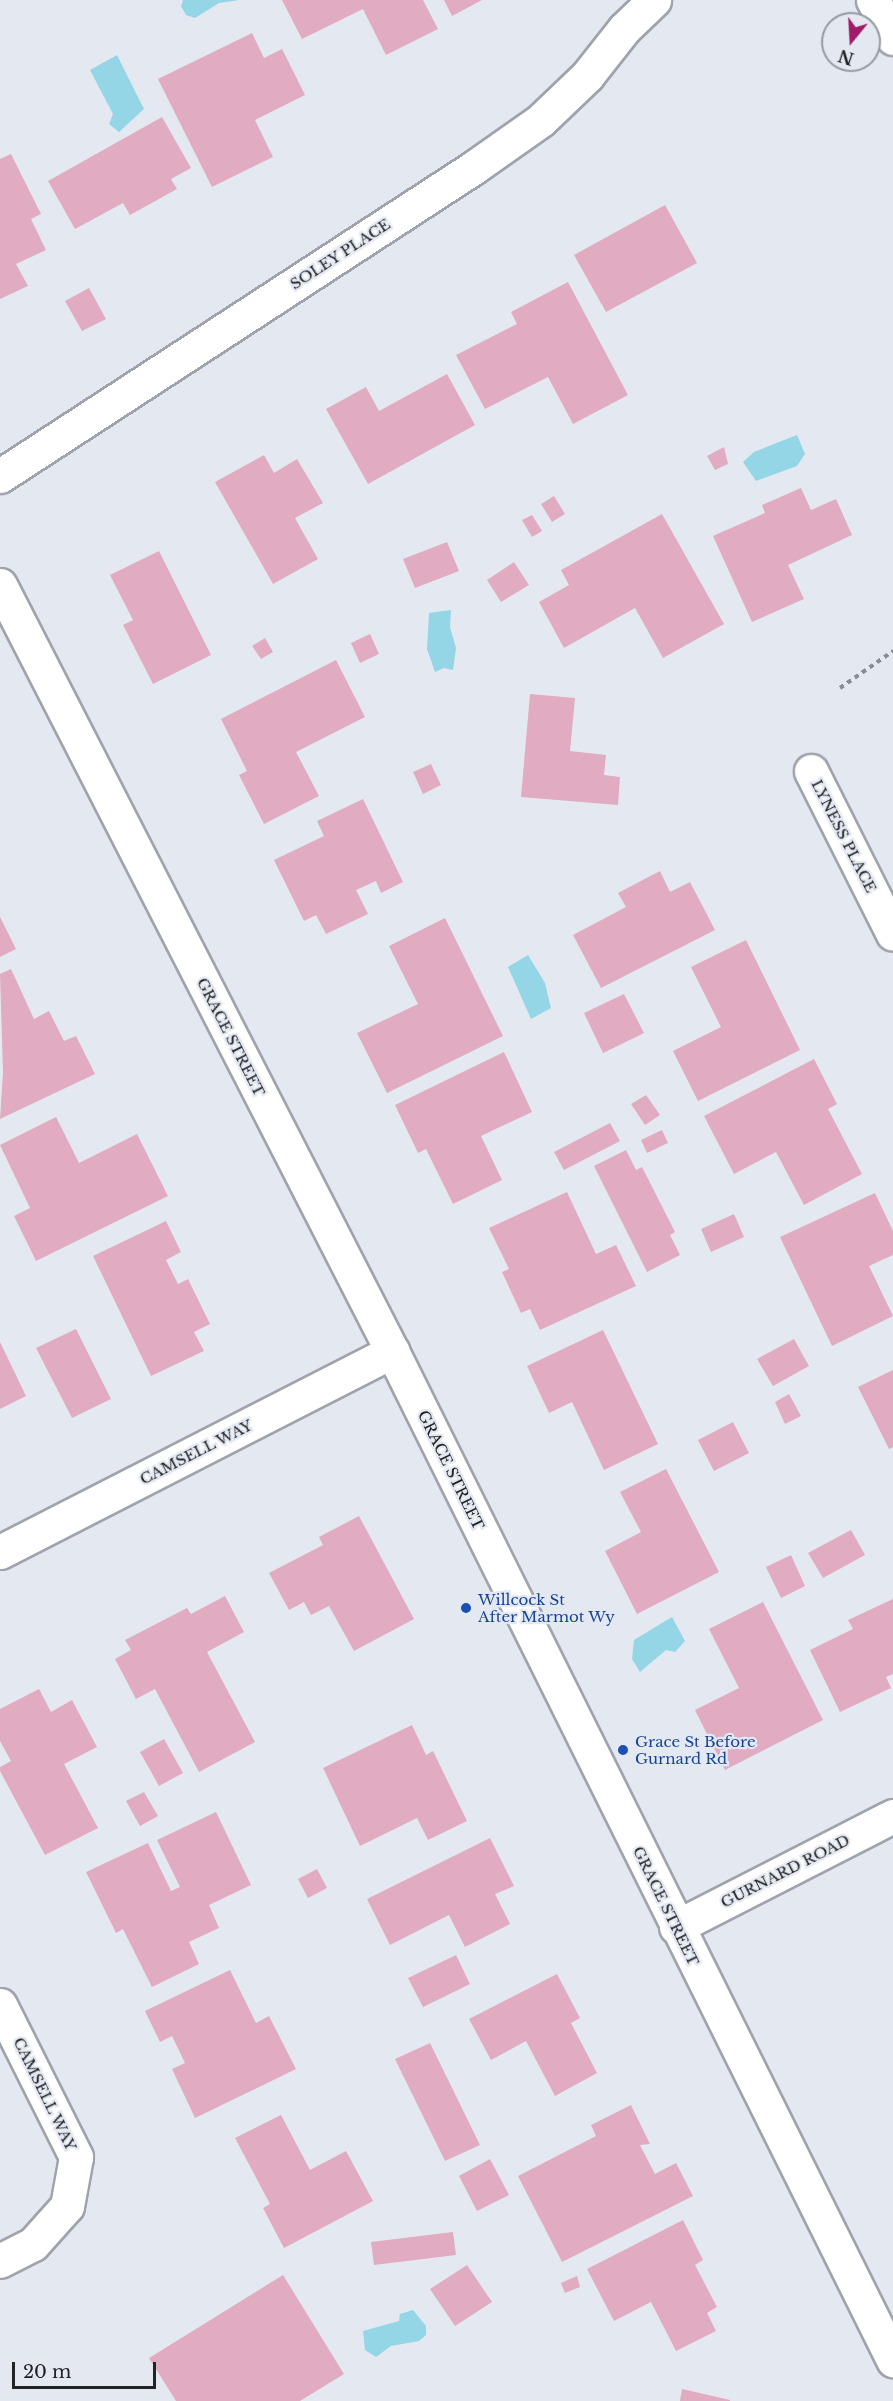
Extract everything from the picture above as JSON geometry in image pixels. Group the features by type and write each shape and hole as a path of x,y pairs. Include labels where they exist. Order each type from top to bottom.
{"street":[{"name":"SOLEY PLACE","path":"0,476 541,120 587,76 624,29 654,0"},
{"path":"873,0 893,38"},
{"name":"GRACE STREET","path":"0,585 392,1351 893,2360"},
{"name":"LYNESS PLACE","path":"811,771 893,934"},
{"name":"CAMSELL WAY","path":"0,1552 392,1351"},
{"name":"GURNARD ROAD","path":"676,1927 893,1816"},
{"name":"CAMSELL WAY","path":"0,2005 76,2157 67,2206 33,2244 0,2261"}],"path":[{"path":"840,688 893,651"}],"water":[{"path":"183,0 239,0 219,3 195,18 186,15 181,6"},
{"path":"117,55 144,109 119,132 109,124 113,114 90,70"},
{"path":"797,435 805,454 797,466 756,481 743,462 754,452"},
{"path":"451,610 450,627 456,648 453,670 444,668 435,672 427,649 429,613"},
{"path":"528,955 545,983 551,1008 531,1019 508,967"},
{"path":"672,1617 685,1641 675,1652 666,1650 640,1672 632,1659 634,1640"},
{"path":"413,2310 426,2326 426,2335 419,2341 391,2346 376,2357 365,2350 363,2331 399,2321 400,2314"}],"building":[{"path":"282,0 423,0 438,29 386,55 363,9 302,39"},
{"path":"444,0 482,0 452,16"},
{"path":"252,33 264,58 282,49 305,95 255,120 273,157 212,187 158,79"},
{"path":"162,117 191,168 171,179 177,189 130,215 123,203 75,229 48,181"},
{"path":"11,154 41,214 31,219 46,250 16,264 28,286 0,299 0,159"},
{"path":"665,205 697,263 606,312 574,255"},
{"path":"568,282 628,395 573,424 548,377 485,409 456,355 517,324 511,312"},
{"path":"89,288 106,319 82,331 65,301"},
{"path":"447,374 475,425 368,484 326,409 366,387 379,411"},
{"path":"724,447 728,464 715,470 707,456"},
{"path":"264,455 274,473 297,459 323,503 295,518 318,559 273,584 215,482"},
{"path":"801,488 811,510 836,499 852,535 788,565 804,599 752,622 713,536 765,513 762,505"},
{"path":"554,496 565,514 552,522 541,504"},
{"path":"662,514 724,624 663,658 635,608 564,648 539,602 569,585 561,570"},
{"path":"532,515 542,531 532,537 522,520"},
{"path":"447,542 459,571 415,588 403,559"},
{"path":"159,551 211,655 153,684 123,625 133,620 110,575"},
{"path":"514,562 529,585 501,602 487,580"},
{"path":"370,634 379,654 360,663 351,643"},
{"path":"265,638 273,652 261,659 252,646"},
{"path":"336,660 365,717 296,752 319,796 264,824 239,775 247,771 221,719"},
{"path":"530,694 575,698 570,751 606,755 604,775 620,777 618,805 521,797"},
{"path":"431,764 441,785 423,794 413,772"},
{"path":"363,799 403,882 381,893 376,881 356,890 368,914 326,934 316,915 304,921 274,860 324,836 317,821"},
{"path":"660,871 670,892 690,882 715,930 601,988 573,935 626,907 618,893"},
{"path":"0,917 16,949 0,957"},
{"path":"445,918 503,1036 387,1093 357,1033 418,1004 389,946"},
{"path":"746,940 800,1050 698,1101 673,1051 721,1027 691,967"},
{"path":"11,969 34,1019 49,1011 64,1041 76,1036 95,1074 0,1119 3,1072 0,974"},
{"path":"624,994 644,1033 603,1053 584,1013"},
{"path":"504,1052 532,1112 481,1136 502,1180 453,1204 426,1149 418,1153 395,1105"},
{"path":"814,1059 837,1104 828,1109 862,1174 804,1205 776,1152 734,1174 704,1116"},
{"path":"646,1095 660,1115 645,1125 631,1104"},
{"path":"56,1117 79,1163 137,1134 168,1196 36,1261 14,1216 30,1208 0,1145"},
{"path":"610,1123 620,1141 564,1170 554,1152"},
{"path":"662,1130 668,1143 647,1153 641,1140"},
{"path":"626,1150 636,1170 642,1167 675,1232 670,1235 680,1255 647,1272 594,1166"},
{"path":"567,1192 596,1254 616,1245 636,1286 540,1330 530,1309 521,1313 502,1272 509,1269 489,1228"},
{"path":"875,1193 893,1231 893,1255 869,1266 893,1316 832,1346 780,1237"},
{"path":"734,1214 744,1237 711,1252 701,1229"},
{"path":"166,1221 181,1252 166,1260 178,1284 188,1279 210,1324 194,1332 204,1351 151,1376 93,1256"},
{"path":"76,1329 111,1399 72,1418 36,1348"},
{"path":"603,1330 658,1444 604,1470 572,1402 549,1413 527,1366"},
{"path":"794,1339 809,1366 773,1386 757,1359"},
{"path":"0,1342 26,1396 0,1409"},
{"path":"893,1370 893,1447 889,1449 858,1387"},
{"path":"789,1394 801,1416 785,1424 775,1402"},
{"path":"733,1422 749,1453 714,1471 698,1440"},
{"path":"666,1469 719,1572 637,1614 605,1551 641,1532 620,1492"},
{"path":"359,1516 414,1619 354,1651 329,1606 311,1615 304,1602 289,1610 269,1573 323,1545 319,1537"},
{"path":"851,1530 865,1555 823,1578 808,1553"},
{"path":"791,1555 805,1586 781,1598 766,1567"},
{"path":"225,1596 244,1632 207,1652 255,1742 199,1772 155,1689 136,1699 115,1659 131,1650 125,1640 187,1608 191,1614"},
{"path":"893,1599 893,1674 886,1677 891,1688 840,1712 810,1650 853,1629 848,1620"},
{"path":"763,1602 823,1720 725,1770 695,1710 739,1688 709,1629"},
{"path":"39,1689 51,1712 72,1700 97,1747 64,1764 98,1828 45,1855 0,1771 0,1767 11,1761 0,1741 0,1709"},
{"path":"412,1725 426,1755 433,1751 467,1821 428,1840 417,1818 360,1846 323,1768"},
{"path":"164,1739 183,1773 159,1786 140,1752"},
{"path":"144,1792 158,1816 140,1826 126,1801"},
{"path":"216,1812 251,1885 209,1905 219,1928 189,1942 199,1964 152,1987 123,1929 116,1933 86,1872 148,1843 171,1891 180,1887 157,1840"},
{"path":"490,1838 514,1886 495,1894 510,1924 465,1947 449,1915 390,1945 367,1899"},
{"path":"317,1869 327,1888 308,1898 298,1879"},
{"path":"456,1955 470,1984 423,2007 408,1978"},
{"path":"230,1970 256,2023 269,2016 296,2069 195,2118 172,2069 185,2063 172,2036 160,2042 145,2011"},
{"path":"557,1974 580,2018 571,2023 597,2073 555,2096 526,2041 491,2060 469,2019"},
{"path":"430,2043 480,2145 445,2161 395,2059"},
{"path":"631,2105 650,2144 640,2145 655,2174 676,2163 693,2196 562,2262 518,2176 596,2136 591,2125"},
{"path":"281,2115 310,2170 346,2151 373,2201 284,2248 263,2208 270,2204 235,2138"},
{"path":"490,2159 509,2195 477,2211 459,2176"},
{"path":"683,2220 703,2260 695,2265 717,2307 707,2313 716,2331 676,2351 651,2302 614,2321 587,2269"},
{"path":"453,2232 456,2255 374,2265 371,2242"},
{"path":"467,2265 492,2302 455,2326 430,2289"},
{"path":"283,2275 344,2374 300,2401 176,2401 149,2358"},
{"path":"577,2276 580,2287 565,2293 561,2283"},
{"path":"682,2389 730,2400 730,2401 680,2401"}],"place":[{"name":"Willcock St After Marmot Wy","path":"466,1608"},
{"name":"Grace St Before Gurnard Rd","path":"623,1750"}]}
